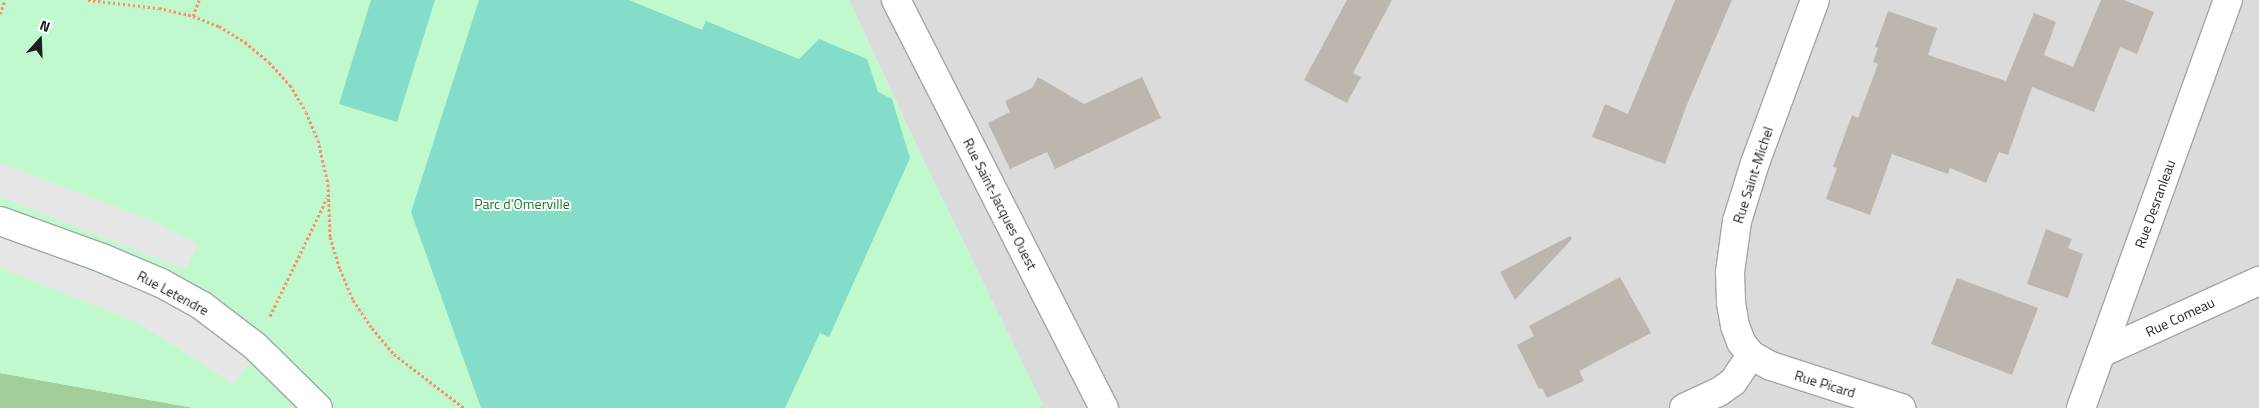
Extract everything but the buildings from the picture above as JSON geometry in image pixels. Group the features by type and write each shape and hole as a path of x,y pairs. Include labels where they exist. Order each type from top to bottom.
{"street":[{"name":"Rue Saint-Jacques Ouest","path":"896,0 1104,408"},
{"name":"Rue Saint-Michel","path":"1751,355 1742,342 1735,326 1730,303 1732,247 1750,178 1814,0"},
{"name":"Rue Desranleau","path":"2081,408 2228,0"},
{"name":"Rue Letendre","path":"0,221 102,258 161,283 201,305 255,346 318,408"},
{"name":"Rue Comeau","path":"2101,352 2259,281"},
{"path":"1684,408 1719,392 1733,382 1751,355"},
{"name":"Rue Picard","path":"1751,355 1771,366 1901,408"}],"path":[{"path":"0,14 5,0"},
{"path":"88,0 159,8 193,16 218,26 245,42 269,62 290,85 306,112 318,140 325,162 330,237 340,269 353,300 372,328 394,354 464,408"},
{"path":"132,5 134,0"},
{"path":"193,16 199,0"},
{"path":"255,346 328,195"}],"shaded area":[{"path":"849,0 2259,0 2259,408 1036,408 1043,405 922,157"},
{"path":"0,163 150,220 198,244 185,270 0,197"},
{"path":"0,236 148,293 202,321 250,363 233,384 135,321 0,268"}],"green space":[{"name":"Parc d'Omerville","path":"0,0 849,0 922,157 1043,405 1036,408 194,408 0,373"},
{"path":"371,0 435,0 397,122 339,104"},
{"path":"479,0 629,0 702,30 706,21 799,59 819,39 867,59 878,92 892,99 910,158 829,337 820,333 785,408 481,408 411,212"},
{"path":"0,373 194,408 0,408"}]}
